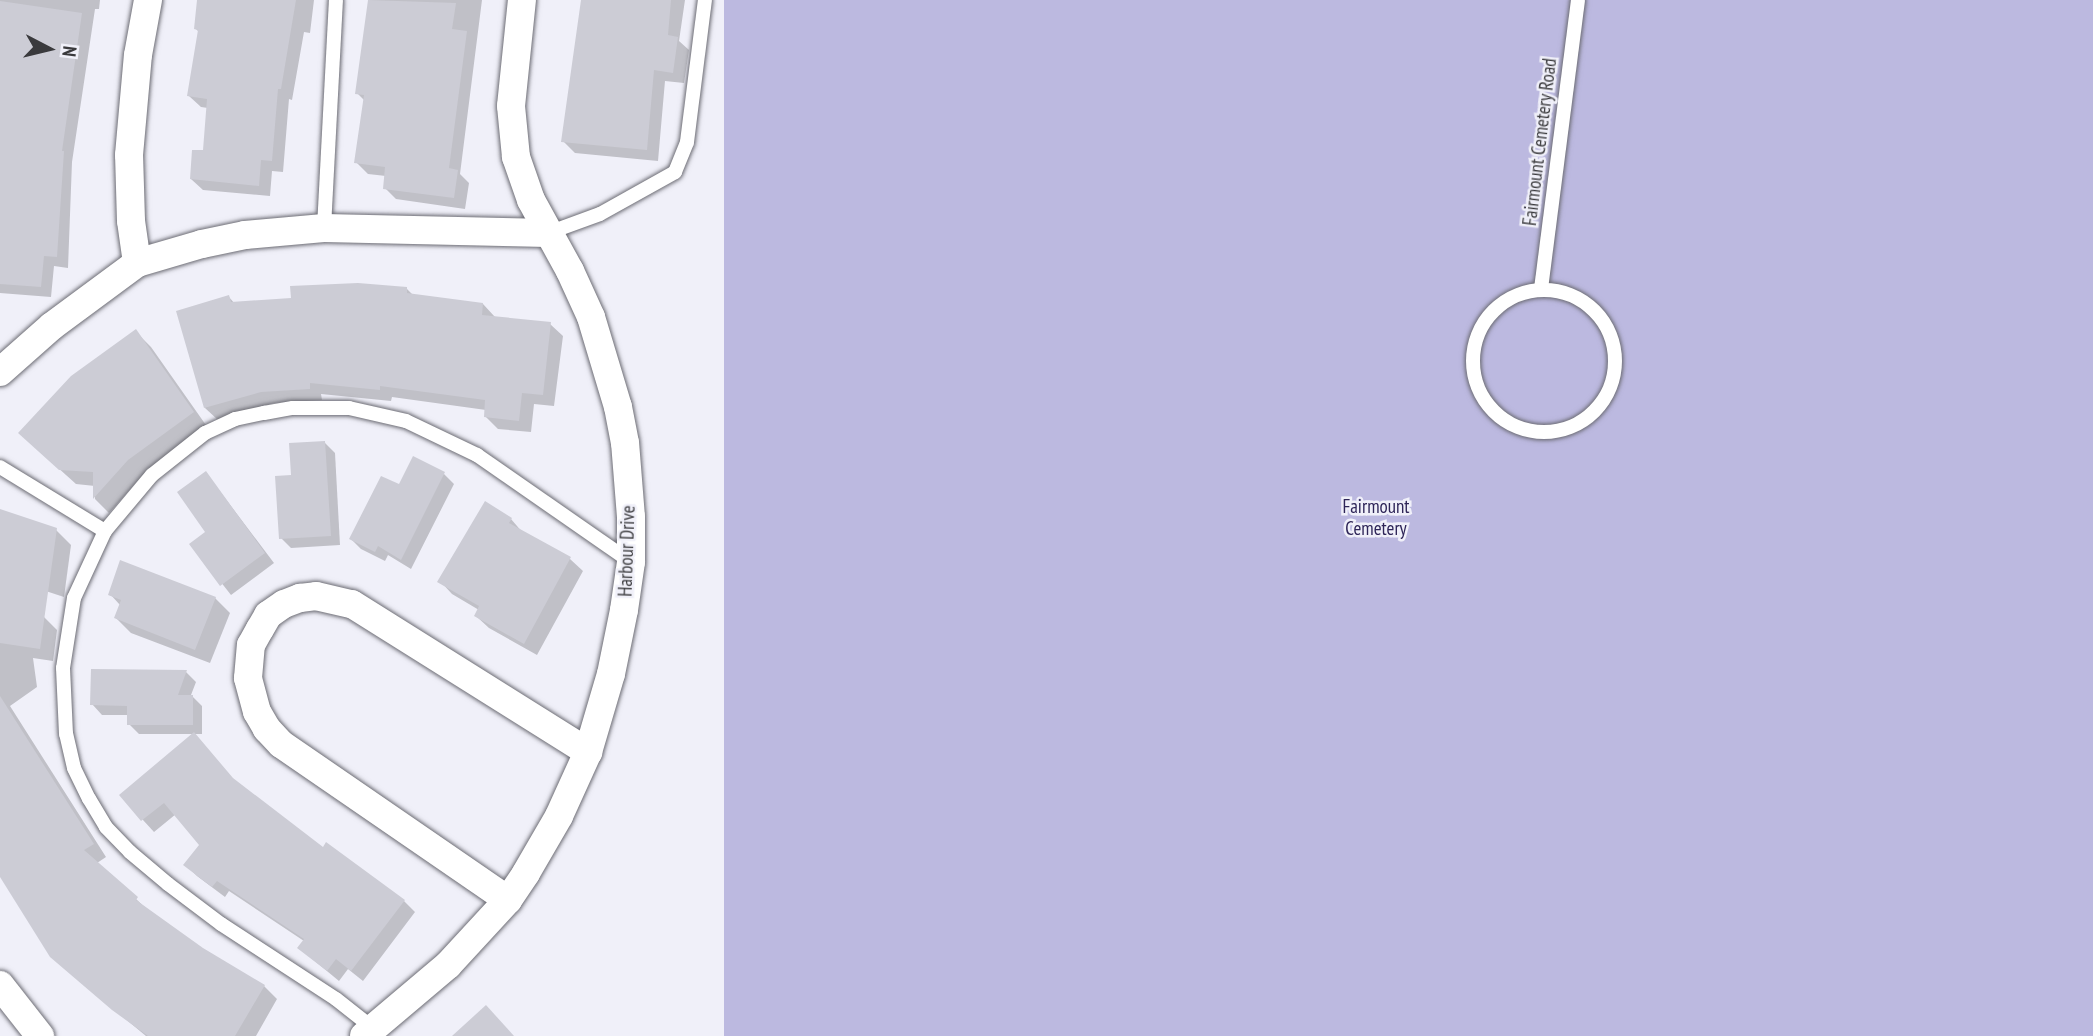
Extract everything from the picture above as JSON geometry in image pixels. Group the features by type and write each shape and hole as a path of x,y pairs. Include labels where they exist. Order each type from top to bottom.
{"street":[{"path":"137,263 131,220 129,155 138,55 148,0"},
{"name":"Harbour Drive","path":"369,1032 448,965 508,900 554,826 588,752 617,649 631,562 625,443 610,374 579,290 519,171 511,121 522,0"},
{"path":"0,372 52,326 137,263 222,239 324,228 548,233"},
{"path":"508,900 281,744 267,729 257,712 248,678 251,645 268,615 300,598 316,596 352,604 588,752"},
{"path":"0,985 40,1036"}],"lane":[{"path":"324,228 336,0"},
{"path":"548,233 600,214 675,172 687,142 705,0"},
{"name":"Fairmount Cemetery Road","path":"1541,289 1578,0"},
{"path":"1541,289 1565,293 1586,303 1602,320 1612,341 1615,364 1610,388 1597,408 1579,423 1557,432 1533,432 1510,424 1493,411 1479,393 1473,372 1473,350 1481,327 1497,307 1518,294 1541,289"},
{"path":"369,1032 336,999 221,924 168,884 130,852 106,827 89,799 74,768 66,734 63,668 74,598 105,531 152,475 205,433 235,419 264,413 312,407 349,408 406,422 439,434 477,455 631,562"},
{"path":"0,467 105,531"}],"green space":[{"name":"Fairmount Cemetery","path":"724,0 2093,0 2093,1036 724,1036"}],"building":[{"path":"197,0 296,0 281,89 278,89 272,161 261,160 259,186 190,179 192,150 203,150 207,99 187,96 198,30 194,29"},
{"path":"368,0 456,3 452,29 467,31 449,168 458,170 454,198 383,189 385,167 354,163 364,95 355,94"},
{"path":"581,0 671,0 668,35 678,37 673,73 654,70 647,150 561,142"},
{"path":"0,1 82,13 62,151 57,257 44,256 41,287 0,284"},
{"path":"358,283 407,287 407,293 483,303 482,315 551,322 543,395 522,393 519,421 484,417 485,400 380,386 380,390 310,383 310,389 261,392 204,408 176,311 229,295 231,302 291,298 290,286"},
{"path":"136,329 194,412 128,460 93,499 93,472 59,470 18,433 71,376"},
{"path":"325,441 331,536 279,539 275,476 291,475 289,443"},
{"path":"413,456 445,472 401,560 378,546 375,552 349,539 381,476 399,484"},
{"path":"206,471 265,553 220,586 189,544 205,532 177,492"},
{"path":"485,501 512,518 509,523 571,557 524,644 474,616 479,606 437,582"},
{"path":"0,509 57,528 40,649 0,643"},
{"path":"120,560 216,597 195,650 114,618 121,600 108,595"},
{"path":"91,669 187,670 178,695 193,695 193,725 127,725 127,706 90,705"},
{"path":"0,696 94,844 84,850 138,897 136,900 203,948 265,985 235,1036 148,1036 112,1010 50,957 0,877"},
{"path":"194,732 233,778 323,847 326,842 405,900 351,971 336,959 327,971 297,948 304,939 217,881 212,887 183,865 199,845 164,803 141,821 119,795"},
{"path":"486,1005 514,1036 452,1036"}]}
